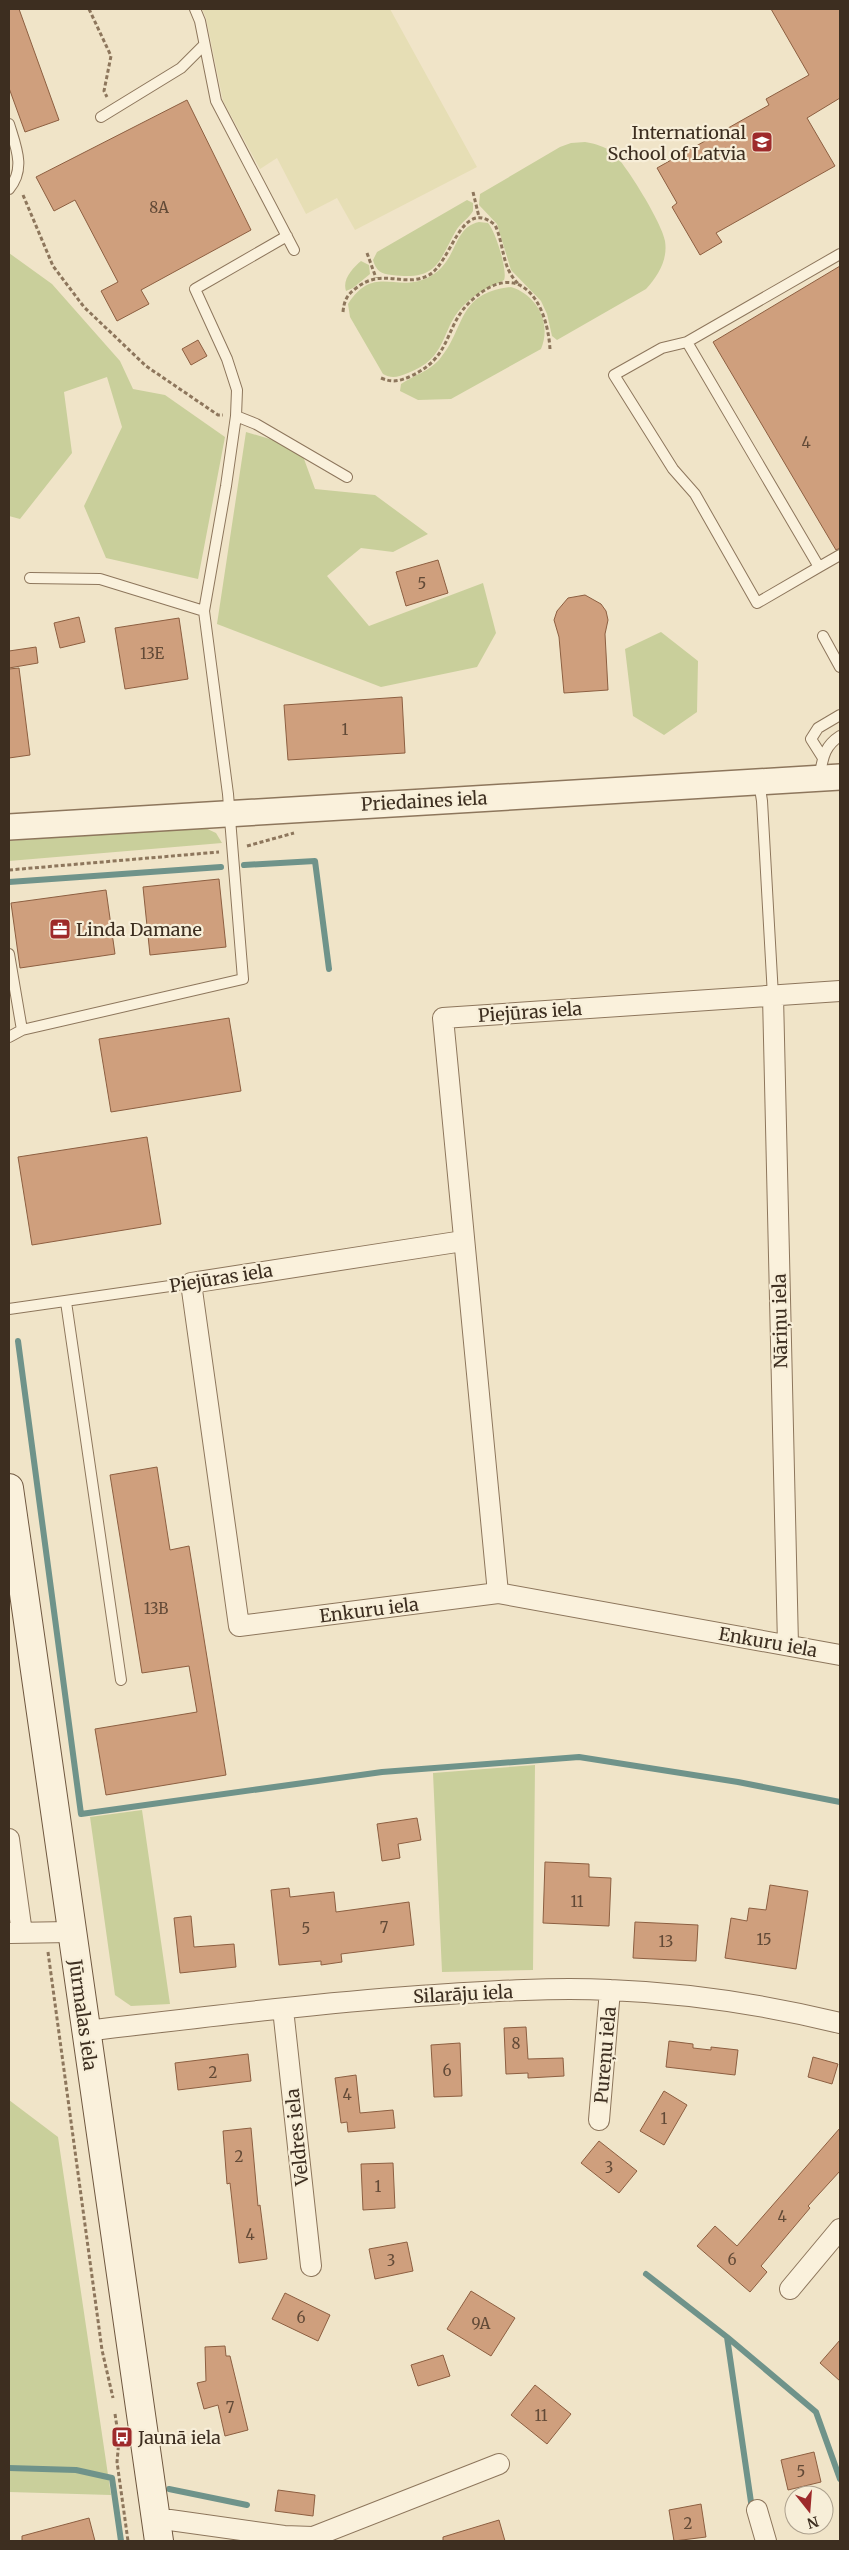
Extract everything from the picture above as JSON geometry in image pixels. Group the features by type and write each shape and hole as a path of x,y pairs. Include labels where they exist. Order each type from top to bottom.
{"main road":[{"name":"Jūrmalas iela","path":"9,1488 58,1933 85,2031 157,2531"}],"street":[{"name":"Priedaines iela","path":"9,827 229,812 759,781 828,771"},
{"name":"Piejūras iela","path":"498,1593 443,1018 840,991"},
{"name":"Nāriņu iela","path":"773,996 788,1645"},
{"name":"Piejūras iela","path":"191,1283 463,1241"},
{"name":"Enkuru iela","path":"191,1283 239,1626 498,1593 840,1655"},
{"path":"9,1839 16,1933 58,1933"},
{"name":"Silarāju iela","path":"85,2031 283,2009 460,1993 610,1990 742,2004 840,2023"},
{"name":"Pureņu iela","path":"599,2120 610,1990"},
{"name":"Veldres iela","path":"283,2009 310,2266"},
{"path":"790,2289 840,2229"},
{"path":"157,2531 170,2520 284,2536 313,2537 499,2464"},
{"path":"756,2510 766,2541"}],"lane":[{"path":"195,9 216,101 294,250"},
{"path":"101,116 181,68 204,44"},
{"path":"9,124 20,158 16,180 9,190"},
{"path":"9,1037 22,1030 243,979 229,812 204,611 236,416 238,390 227,359 195,289 287,236"},
{"path":"840,254 688,342 662,348 614,375 673,469 696,494 757,603 840,554"},
{"path":"688,342 819,567"},
{"path":"236,416 256,424 347,477"},
{"path":"30,578 100,579 204,611"},
{"path":"824,636 840,667"},
{"path":"828,771 811,739 818,728 840,715"},
{"path":"828,771 829,743 840,736"},
{"path":"759,781 762,801 773,996"},
{"path":"9,954 22,1030"},
{"name":"Piejūras iela","path":"9,1309 191,1283"},
{"path":"66,1302 121,1680"}],"path":[{"path":"89,9 111,56 104,91 113,109"},
{"path":"16,180 53,266 84,307 146,366 218,415 236,416"},
{"path":"473,192 479,217"},
{"path":"343,312 346,298 364,282 376,278 404,280 428,275 444,261 463,226 469,220 479,217 489,220 495,225 506,265 513,280 535,297 542,307 549,331 550,348"},
{"path":"367,254 376,278"},
{"path":"382,378 397,381 420,371 432,362 442,350 464,309 484,291 506,282 522,286"},
{"path":"9,870 233,850 299,832"},
{"path":"58,1933 102,2350 119,2440 117,2462 128,2541"}],"shaded area":[{"path":"202,9 390,9 477,167 355,230 337,198 306,214 277,158 260,169 223,101 206,18"}],"green space":[{"path":"585,142 610,151 619,159 658,222 663,233 666,248 661,267 646,289 557,340 552,336 547,314 541,301 511,270 497,224 479,205 480,194 560,147 571,143"},
{"path":"467,200 473,203 473,211 457,229 440,259 428,272 408,276 385,274 377,269 373,260 377,252"},
{"path":"479,222 488,223 491,227 503,260 504,280 477,294 462,307 450,325 437,352 430,360 421,367 401,376 386,376 383,374 350,317 348,304 367,285 376,282 415,282 437,272 445,264 464,231"},
{"path":"9,253 52,284 120,361 133,389 165,395 225,437 198,579 106,558 84,506 122,427 107,377 64,392 72,453 20,519 9,516"},
{"path":"361,261 369,265 370,274 353,288 346,291 347,278"},
{"path":"511,287 528,296 540,311 545,329 541,349 451,399 418,400 400,391 401,384 430,368 439,360 448,348 464,314 471,305 480,297 493,291"},
{"path":"246,432 300,448 315,489 375,495 428,534 393,552 361,548 327,576 369,626 483,583 496,633 477,667 381,687 217,624"},
{"path":"661,632 698,661 697,712 664,735 633,716 625,649"},
{"path":"201,826 216,833 222,843 9,861 9,841"},
{"path":"535,1765 533,1970 442,1972 433,1773"},
{"path":"142,1810 170,2004 131,2006 115,1995 90,1817"},
{"path":"9,2100 58,2137 111,2495 9,2492"}],"building":[{"path":"9,9 19,9 59,120 25,132 9,88"},
{"name":"International School of Latvia","path":"771,9 840,9 840,98 807,118 835,166 716,233 722,242 700,255 672,207 677,203 657,168 769,105 766,99 809,75"},
{"path":"187,100 251,230 141,290 149,304 117,321 101,291 118,282 75,200 54,211 36,177"},
{"path":"840,266 840,548 836,550 713,342"},
{"path":"198,340 207,356 191,365 182,349"},
{"path":"438,560 448,593 406,606 396,572"},
{"path":"585,595 601,604 606,611 608,620 605,634 608,690 564,693 559,637 554,620 557,611 568,598"},
{"path":"79,617 85,642 60,648 54,623"},
{"path":"179,618 188,679 125,689 115,628"},
{"path":"36,647 38,663 9,668 9,651"},
{"path":"19,668 30,755 9,758 9,669"},
{"path":"402,697 405,753 288,760 284,705"},
{"path":"219,879 226,947 150,955 143,887"},
{"path":"106,890 115,954 20,968 11,903"},
{"path":"229,1018 241,1091 111,1112 99,1039"},
{"path":"147,1137 161,1224 32,1245 18,1157"},
{"path":"157,1467 170,1550 189,1546 226,1775 106,1795 95,1729 197,1712 189,1666 142,1673 110,1475"},
{"path":"417,1818 421,1840 398,1844 400,1858 382,1861 377,1824"},
{"path":"545,1862 589,1864 589,1877 611,1878 609,1926 543,1923"},
{"path":"770,1885 808,1891 796,1969 725,1958 731,1918 747,1921 749,1908 766,1910"},
{"path":"289,1888 290,1897 334,1892 336,1912 409,1902 414,1945 341,1954 342,1962 321,1965 321,1961 279,1965 271,1890"},
{"path":"191,1916 194,1947 234,1944 236,1967 180,1973 174,1918"},
{"path":"635,1922 698,1925 696,1961 633,1958"},
{"path":"526,2027 528,2059 563,2058 564,2076 528,2078 528,2073 506,2074 504,2028"},
{"path":"669,2041 693,2044 693,2048 711,2050 711,2047 738,2050 735,2075 666,2067"},
{"path":"460,2043 462,2096 434,2097 431,2045"},
{"path":"248,2054 251,2081 178,2090 175,2063"},
{"path":"813,2057 838,2064 832,2084 808,2077"},
{"path":"356,2075 360,2113 393,2110 395,2128 348,2132 347,2122 341,2123 335,2078"},
{"path":"664,2091 687,2105 664,2145 640,2131"},
{"path":"251,2128 258,2206 260,2205 267,2259 239,2263 230,2183 227,2184 223,2131"},
{"path":"840,2128 840,2171 808,2206 810,2208 761,2266 767,2272 750,2292 697,2246 715,2226 737,2246"},
{"path":"599,2141 637,2171 619,2193 581,2163"},
{"path":"393,2163 395,2208 363,2210 361,2164"},
{"path":"407,2242 413,2271 375,2279 369,2249"},
{"path":"471,2291 515,2318 491,2356 447,2329"},
{"path":"285,2293 330,2315 318,2341 272,2319"},
{"path":"840,2340 840,2381 820,2363"},
{"path":"225,2346 226,2356 230,2356 248,2430 225,2436 218,2405 204,2409 197,2383 206,2381 205,2347"},
{"path":"443,2355 450,2376 418,2386 411,2365"},
{"path":"535,2385 571,2414 547,2444 511,2415"},
{"path":"814,2452 821,2482 809,2485 787,2485 781,2460"},
{"path":"278,2490 315,2495 313,2516 275,2511"},
{"path":"701,2504 706,2537 674,2541 669,2510"},
{"path":"89,2518 95,2541 22,2541 22,2536"},
{"path":"499,2520 505,2541 443,2541 443,2537"}],"waterway":[{"path":"244,865 315,861 329,969"},
{"path":"9,882 221,867"},
{"path":"18,1341 81,1814 382,1772 579,1757 738,1782 840,1802"},
{"path":"646,2274 727,2337 816,2412 840,2479"},
{"path":"727,2337 752,2509"},
{"path":"9,2468 76,2470 112,2478 121,2541"},
{"path":"169,2489 247,2505"}],"place":[{"name":"International School of Latvia","path":"762,142"},
{"name":"Linda Damane","path":"60,929"},
{"name":"Jaunā iela","path":"122,2437"}]}
